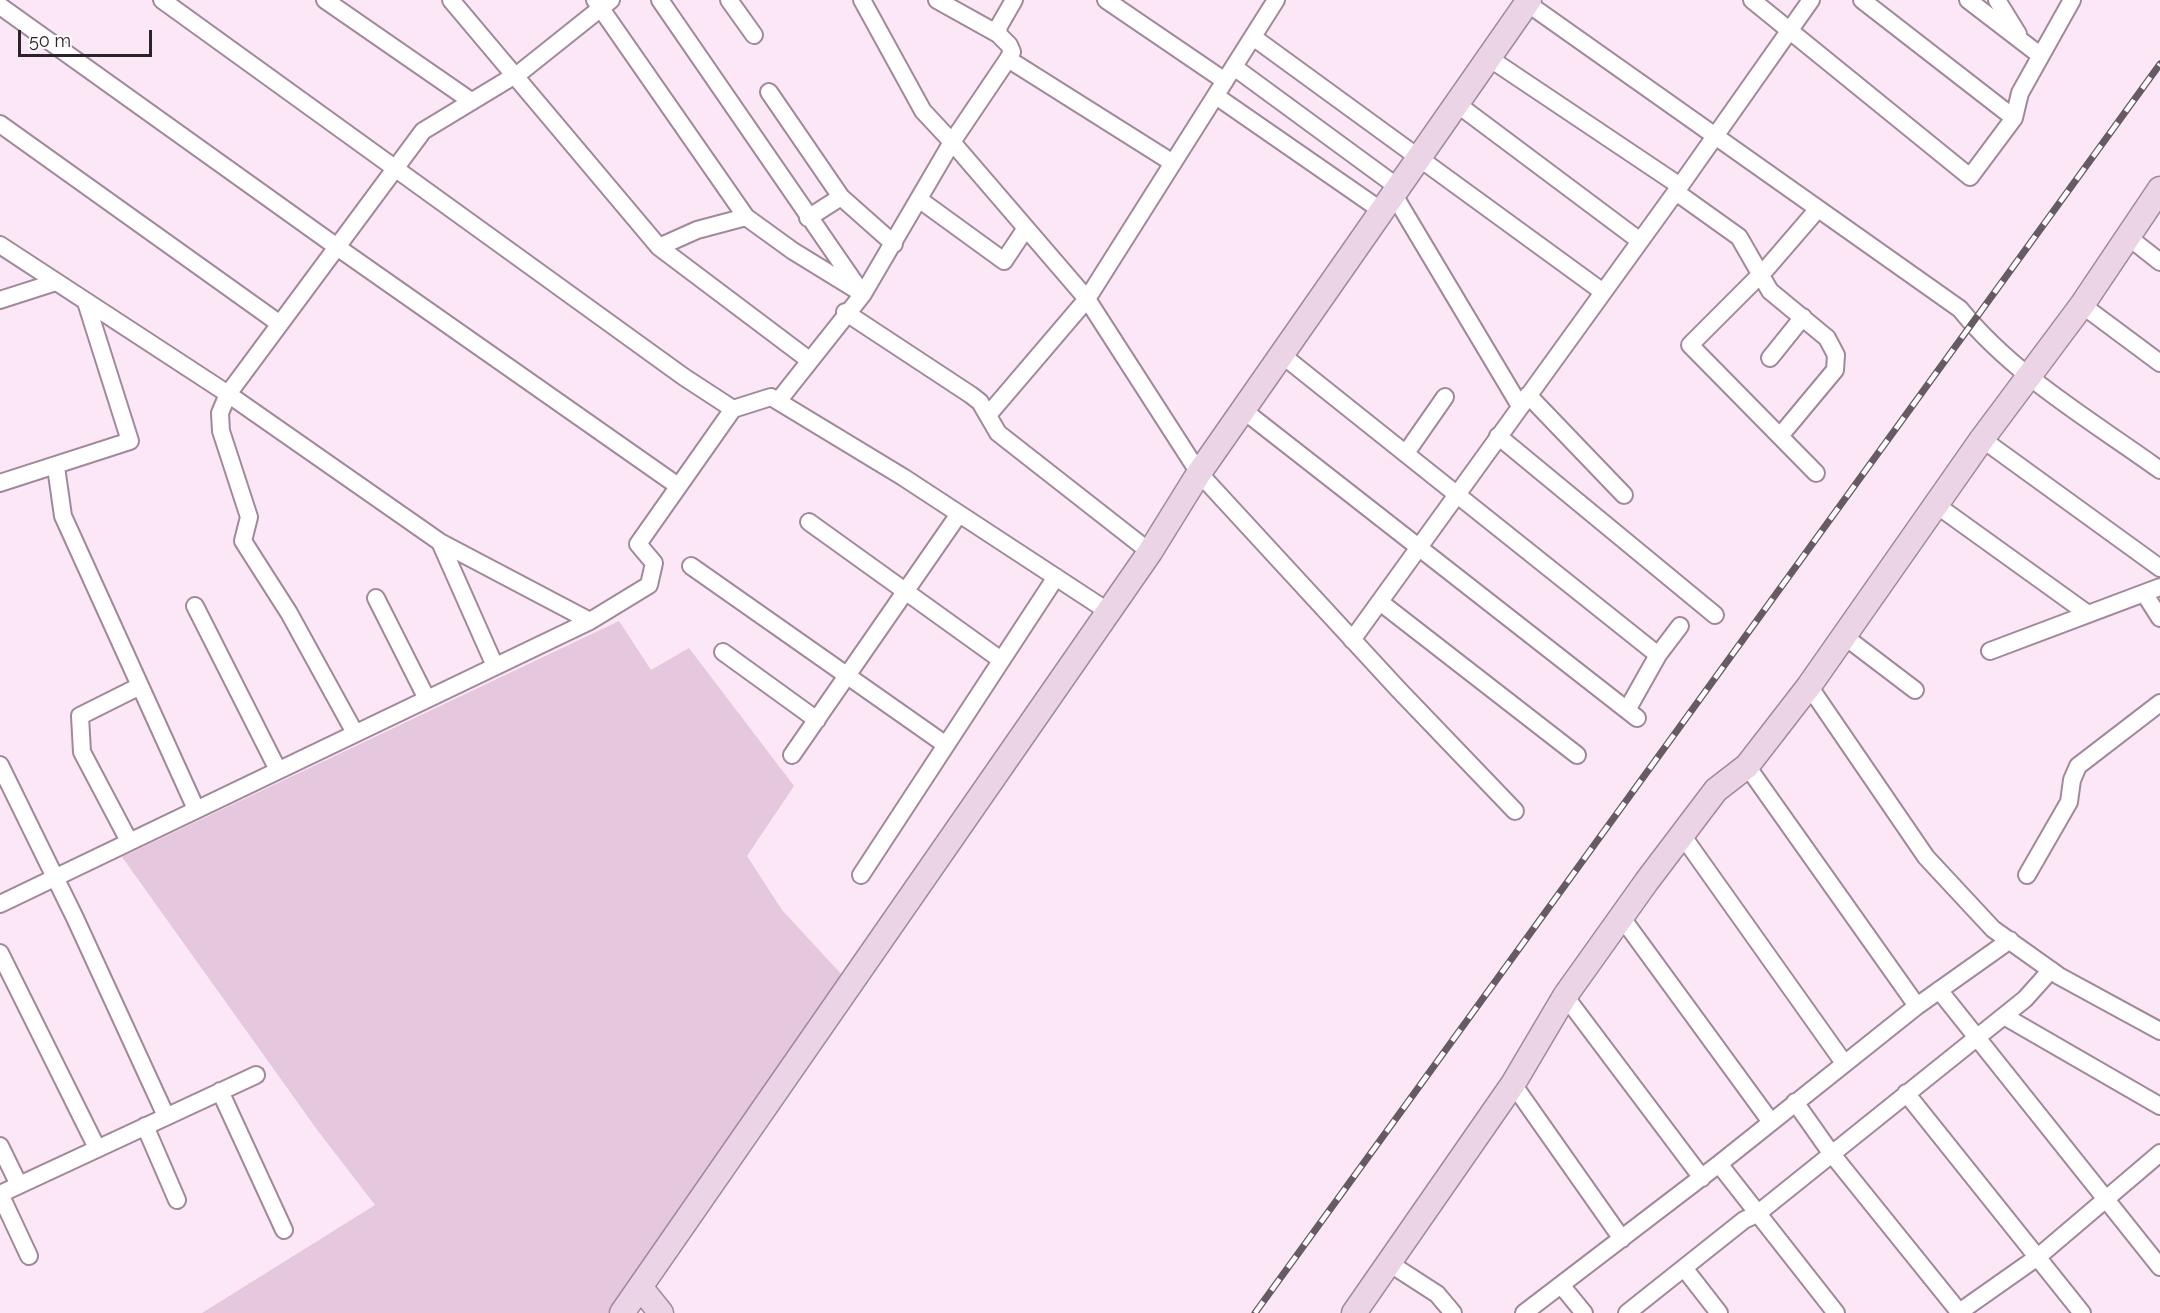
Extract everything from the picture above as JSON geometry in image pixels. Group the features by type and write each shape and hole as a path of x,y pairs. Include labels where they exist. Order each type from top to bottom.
{"main road":[{"path":"622,1313 1109,612 1150,552 1199,473 1528,2"},
{"path":"1354,1313 1513,1084 1565,996 1716,790 1747,766 1809,686 2028,374 2082,305 2160,189"},
{"path":"640,1287 661,1313"}],"street":[{"path":"162,0 684,377 733,409"},
{"path":"325,0 471,101"},
{"path":"451,0 659,247 809,360"},
{"path":"660,0 808,218 863,294"},
{"path":"729,0 754,35"},
{"path":"862,0 923,111 1088,299 1199,473 1352,640 1515,811"},
{"path":"779,400 845,312 863,294 952,142 1012,52 1009,45 998,34 936,0"},
{"path":"998,34 999,26 1014,0"},
{"path":"1106,0 1230,74 1392,198 1524,400 1624,495"},
{"path":"988,415 1088,299 1276,0"},
{"path":"1752,0 1970,177 2014,118 2020,93 2072,0"},
{"path":"1352,640 1678,189 1811,0"},
{"path":"1862,0 2014,118"},
{"path":"1968,0 2040,56"},
{"path":"1997,0 2023,42"},
{"path":"1528,2 1817,210 1960,309 1972,324 2028,374 2160,470"},
{"path":"355,734 289,613 243,541 249,517 221,431 220,413 228,394 423,131 514,75 602,3 746,217 793,251 863,294"},
{"path":"0,6 337,247 678,486"},
{"path":"1253,37 1603,292"},
{"path":"1490,58 1678,189 1739,237 1770,291 1827,338 1836,355 1834,370 1780,436"},
{"path":"1008,59 1173,163"},
{"path":"769,92 840,197 894,244"},
{"path":"1216,96 1392,198"},
{"path":"1457,104 1640,241"},
{"path":"0,124 280,324"},
{"path":"808,218 840,197"},
{"path":"920,200 1004,261 1026,228"},
{"path":"1816,473 1690,345 1761,273 1817,210"},
{"path":"659,247 697,230 746,217"},
{"path":"2127,236 2160,262"},
{"path":"0,245 228,394 440,542 590,621"},
{"path":"0,300 56,282"},
{"path":"0,483 56,467 130,441 86,302"},
{"path":"2082,305 2160,363"},
{"path":"845,312 971,395 988,415 990,423 998,433 1150,552"},
{"path":"1770,358 1803,317"},
{"path":"1282,356 1658,655"},
{"path":"0,904 590,621 649,585 654,562 638,543 733,409 771,397 959,514 1109,612"},
{"path":"1406,453 1445,397"},
{"path":"1243,410 1632,714 1658,655 1680,626"},
{"path":"1498,436 1715,615"},
{"path":"1982,439 2160,568"},
{"path":"56,467 63,516 196,809"},
{"path":"1935,504 2088,614"},
{"path":"792,755 959,514"},
{"path":"809,522 1001,660"},
{"path":"440,542 495,666"},
{"path":"691,566 946,745"},
{"path":"861,875 1056,577"},
{"path":"1990,651 2152,590 2160,618"},
{"path":"376,598 427,699"},
{"path":"1380,602 1577,755"},
{"path":"195,606 278,770"},
{"path":"1844,636 1915,690"},
{"path":"723,652 817,720"},
{"path":"129,841 82,752 80,716 140,686"},
{"path":"1809,686 1926,857 1993,929 2051,970 2160,1031"},
{"path":"2027,875 2069,802 2072,780 2078,766 2160,704"},
{"path":"0,765 55,876 166,1116"},
{"path":"1747,766 1917,1006"},
{"path":"1682,835 1844,1063"},
{"path":"1622,918 1771,1122"},
{"path":"1524,1313 1702,1178 1917,1006 2010,940"},
{"path":"0,953 97,1148"},
{"path":"1627,1313 1744,1220 1757,1214 1906,1093 1977,1039 2025,999 2051,970"},
{"path":"1939,990 2160,1267"},
{"path":"1565,996 1702,1178"},
{"path":"2004,1016 2160,1106"},
{"path":"29,1256 0,1194 256,1075"},
{"path":"1513,1084 1622,1239"},
{"path":"220,1091 284,1230"},
{"path":"1906,1093 2039,1256 2082,1313"},
{"path":"1795,1102 1831,1153 1959,1313 2039,1256 2160,1153"},
{"path":"145,1126 177,1200"},
{"path":"0,1146 19,1185"},
{"path":"1719,1164 1836,1313"},
{"path":"1389,1263 1437,1294 1453,1313"},
{"path":"1684,1268 1719,1313"},
{"path":"1561,1285 1584,1313"}],"shaded area":[{"path":"619,621 651,670 689,648 794,786 747,856 782,910 843,976 608,1313 202,1313 375,1205 318,1131 122,857"}],"railway":[{"path":"1255,1313 2160,64"}]}
